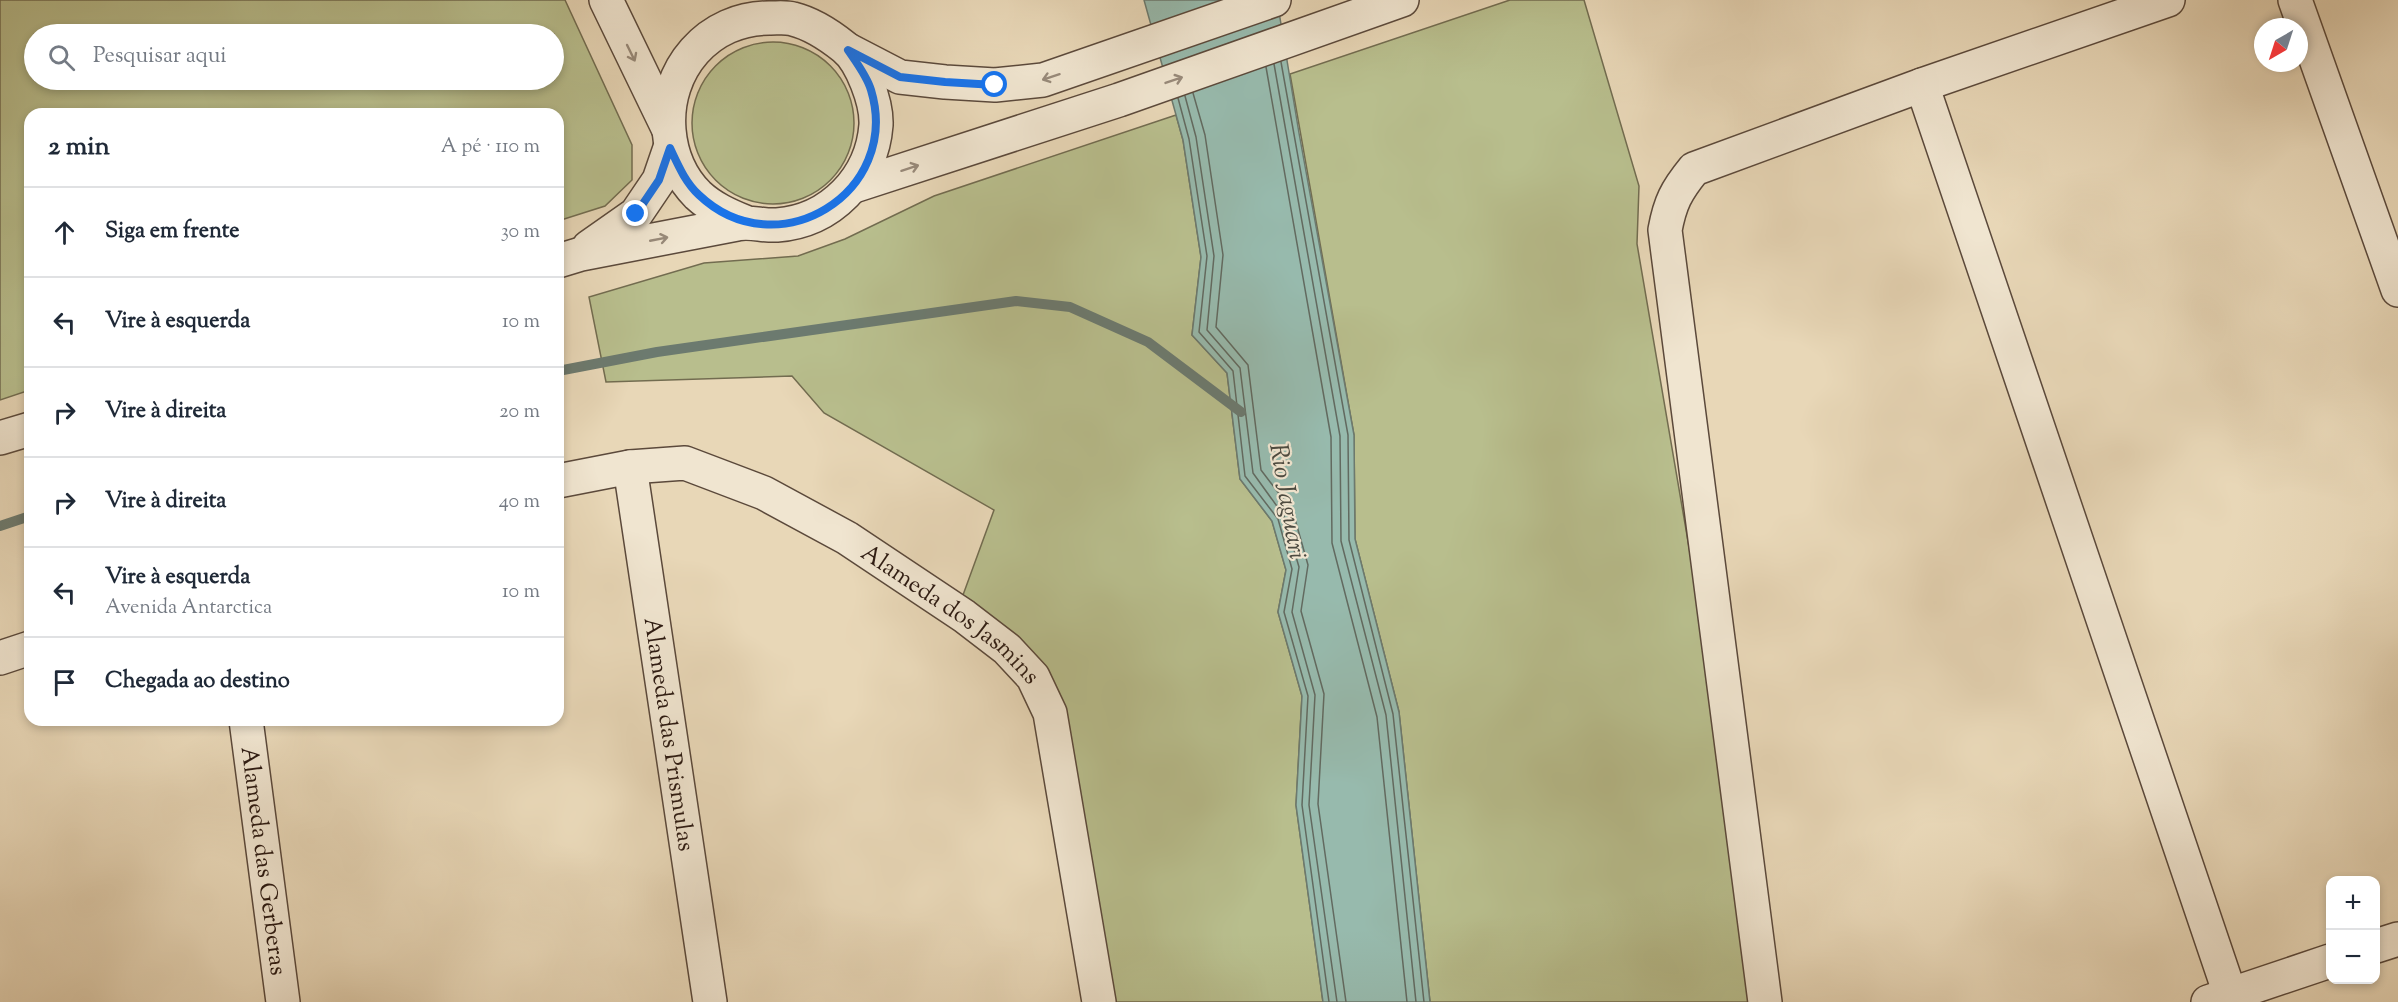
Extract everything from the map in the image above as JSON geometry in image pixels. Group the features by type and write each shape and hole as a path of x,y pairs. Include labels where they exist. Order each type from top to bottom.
{"street":[{"path":"606,0 670,140 681,172 698,194 719,211 745,222 776,226 805,220 832,206 854,186 872,152 876,122 871,89 848,50"},
{"path":"569,257 636,214 659,180 670,140 667,113 673,85 689,57 709,37 735,23 756,18 793,19 824,31 848,50 900,77 995,85 1043,80 1274,0"},
{"path":"854,186 1119,100 1402,0"},
{"path":"1765,1002 1665,230 1669,207 1677,190 1694,169 1922,85 2168,0"},
{"path":"2295,0 2398,290"},
{"path":"1922,85 2219,998 2326,963"},
{"path":"569,257 745,222"},
{"path":"0,438 24,431"},
{"name":"Alameda dos Jasmins","path":"564,480 630,467 685,463 764,493 847,538 964,616 1007,649 1033,677 1050,713 1099,1002"},
{"name":"Alameda das Prismulas","path":"630,467 710,1002"},
{"path":"0,658 24,650"},
{"name":"Alameda das Gerberas","path":"247,726 283,1002"},
{"path":"2380,945 2398,939"}],"green space":[{"path":"0,0 565,0 632,145 632,180 605,206 564,219 564,108 24,108 24,392 0,400"},
{"path":"1510,0 1584,0 1639,186 1637,244 1767,1002 1430,1002 1399,712 1355,539 1354,435 1290,74"},
{"path":"773,42 804,48 830,66 848,92 854,123 848,154 830,180 804,198 773,204 742,198 716,180 698,154 692,123 698,92 716,66 742,48"},
{"path":"1176,115 1183,140 1201,257 1192,335 1227,373 1240,479 1272,521 1286,570 1278,612 1302,696 1296,805 1323,1002 1112,1002 1068,720 1050,680 1025,648 963,595 994,510 824,413 792,376 606,382 589,297 704,263 798,256 845,239 934,196"}],"water":[{"name":"Rio Jaguari","path":"1144,0 1277,0 1354,435 1355,539 1399,712 1430,1002 1323,1002 1296,805 1302,696 1278,612 1286,570 1272,521 1240,479 1227,373 1192,335 1201,257 1183,140"}],"waterway":[{"path":"564,370 657,352 1016,301 1070,307 1148,342 1241,412"},
{"path":"0,526 24,518"}],"route":[{"path":"636,214 659,180 670,148 681,172 698,194 719,211 745,222 776,226 805,220 832,206 854,186 872,152 876,122 871,89 848,50 900,77 995,85"}]}
